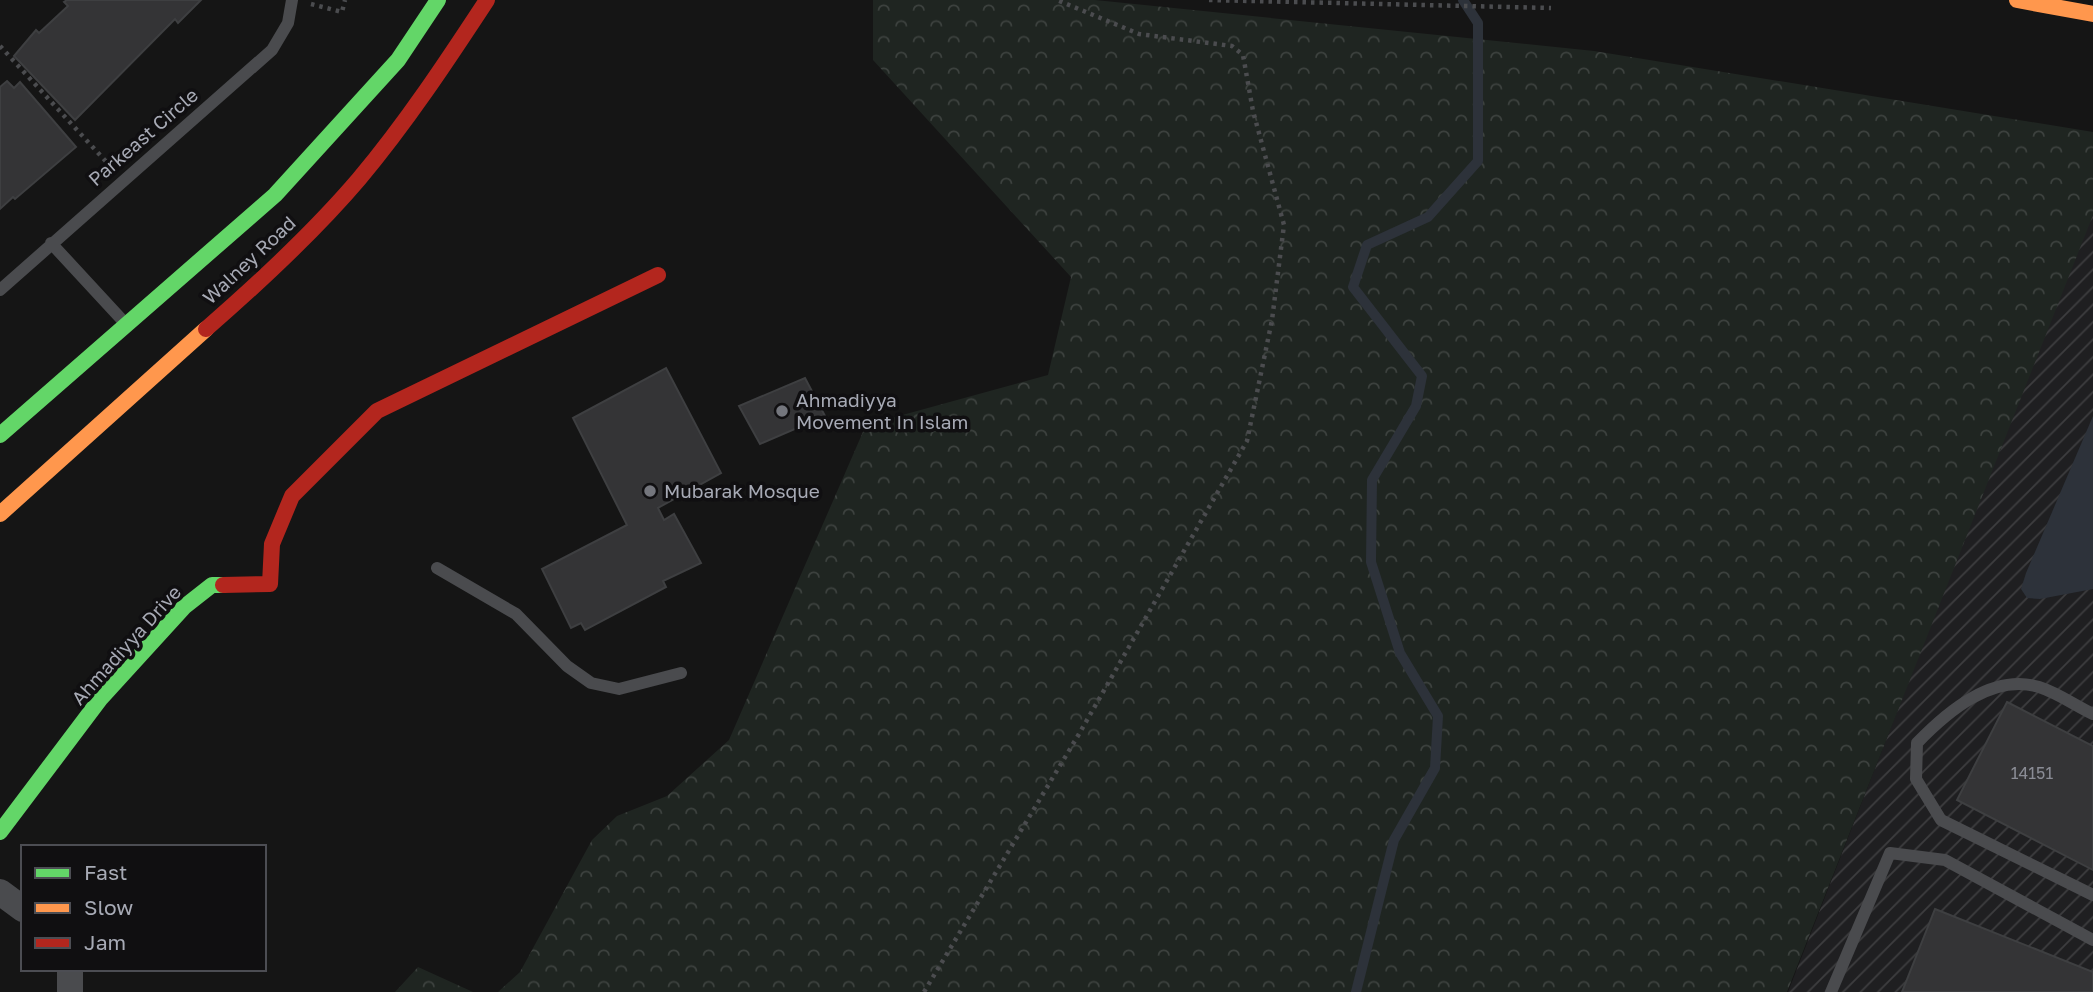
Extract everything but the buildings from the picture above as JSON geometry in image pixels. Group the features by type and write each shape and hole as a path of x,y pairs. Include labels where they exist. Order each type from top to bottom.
{"main road":[{"name":"Walney Road","path":"0,435 283,187 398,60 438,0"},
{"name":"Walney Road","path":"0,514 284,259 338,203 415,107 487,0"},
{"path":"2017,0 2093,15"},
{"name":"Ahmadiyya Drive","path":"0,832 101,698 184,607 212,585 270,584 272,544 292,496 377,411 658,275"}],"street":[{"path":"0,892 21,908"},
{"path":"70,971 70,992"}],"lane":[{"name":"Parkeast Circle","path":"0,289 272,50 288,23 292,0"},
{"path":"51,243 125,323"},
{"path":"437,568 516,614 567,666 591,683 618,689 681,673"},
{"path":"2093,714 2039,687 2011,683 1982,692 1938,722 1917,743 1916,767 1916,779 1941,820 2093,895"},
{"path":"1831,992 1890,853 1945,860 2093,940"}],"path":[{"path":"309,3 342,12 345,0"},
{"path":"924,992 1142,627 1247,441 1272,320 1284,225 1253,111 1243,55 1232,46 1139,34 1057,0"},
{"path":"1209,0 1354,1 1551,8"},
{"path":"0,46 123,180"}],"shaded area":[{"path":"2093,208 2093,992 1788,992"},
{"path":"2093,416 2093,589 2040,599 2027,598 2021,589 2026,573"}],"green space":[{"path":"873,0 1095,0 1594,51 2093,132 2093,215 1787,992 498,992 520,972 592,840 617,816 667,796 729,740 866,425 1048,375 1071,277 873,60"},
{"path":"418,967 473,992 395,992"}],"waterway":[{"path":"1356,992 1394,840 1435,768 1438,716 1400,653 1371,562 1372,480 1416,406 1422,376 1353,287 1367,245 1428,217 1478,161 1478,23 1463,0"}],"traffic: fast":[{"path":"0,435 275,195 398,60 438,0"},
{"path":"0,832 101,698 184,607 212,585 223,585"}],"traffic: slow":[{"path":"2017,0 2093,14"},
{"path":"0,514 206,329"}],"traffic: jam":[{"path":"206,329 286,257 359,179 410,114 487,0"},
{"path":"223,585 270,584 272,544 292,496 377,411 658,275"}],"place":[{"name":"Ahmadiyya Movement In Islam","path":"782,411"},
{"name":"Mubarak Mosque","path":"650,491"}]}
